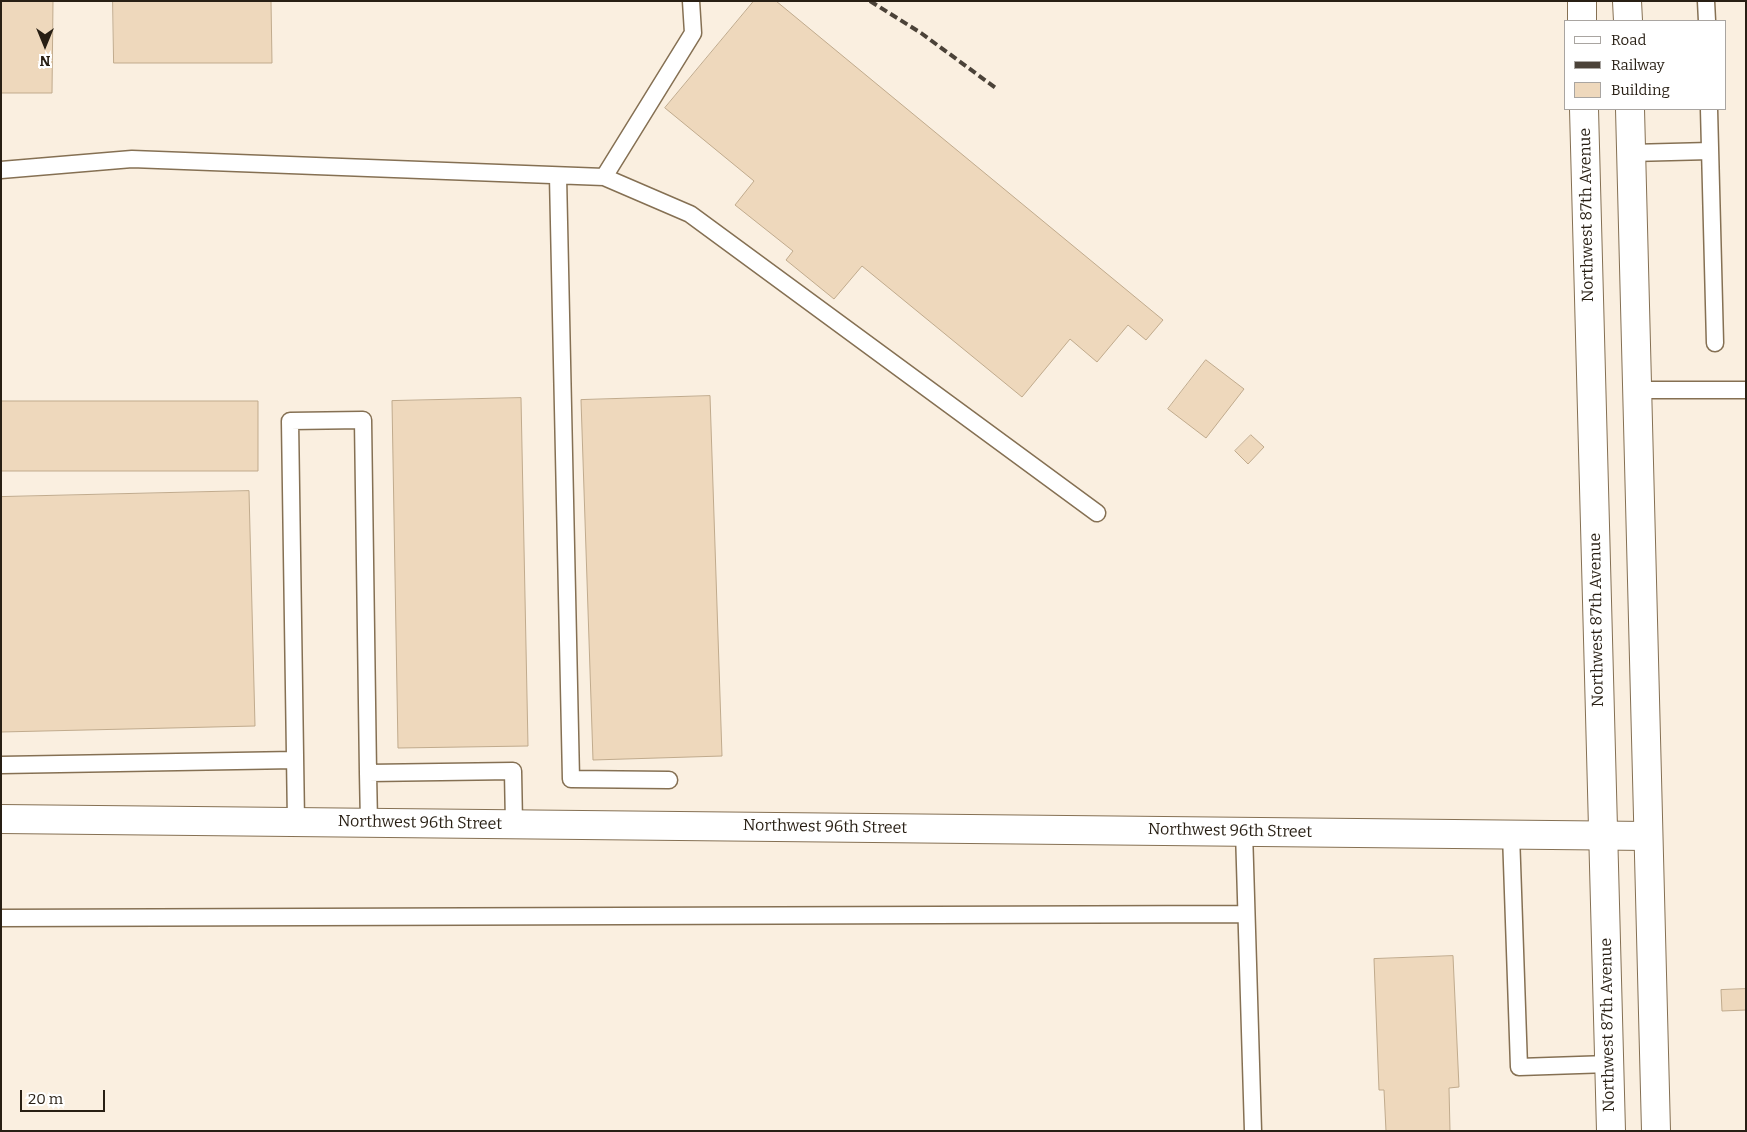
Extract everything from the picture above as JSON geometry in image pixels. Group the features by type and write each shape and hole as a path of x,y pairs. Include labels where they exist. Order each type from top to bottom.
{"main road":[{"path":"1582,1 1582,20"},
{"path":"1627,1 1628,20"},
{"name":"Northwest 87th Avenue","path":"1584,110 1611,1131"},
{"path":"1630,110 1656,1131"},
{"name":"Northwest 96th Street","path":"1,819 1648,836"}],"lane":[{"path":"604,177 693,33 691,1"},
{"path":"1706,1 1707,20"},
{"path":"1709,110 1715,343"},
{"path":"1631,153 1710,151"},
{"path":"1,170 132,159 604,177 690,214 1097,513"},
{"path":"558,176 571,779 669,780"},
{"path":"1637,390 1746,390"},
{"path":"296,822 290,421 363,420 369,823"},
{"path":"1,765 295,760"},
{"path":"368,773 513,771 514,824"},
{"path":"1244,832 1253,1131"},
{"path":"1511,834 1518,1067 1609,1064"},
{"path":"1,918 1246,914"}],"shaded area":[{"path":"1,1 1746,1 1746,1131 1,1131"}],"building":[{"path":"1,1 53,1 52,93 1,93"},
{"path":"113,1 271,1 272,63 114,63"},
{"path":"754,1 776,1 1163,320 1146,340 1128,325 1097,362 1070,339 1022,397 862,266 834,299 786,260 793,251 735,205 754,181 665,108"},
{"path":"1206,360 1244,389 1206,438 1168,409"},
{"path":"710,396 722,756 593,760 581,400"},
{"path":"521,398 528,746 398,748 392,401"},
{"path":"1,401 258,401 258,471 1,471"},
{"path":"1251,435 1264,447 1248,464 1235,451"},
{"path":"249,491 255,726 1,732 1,497"},
{"path":"1453,956 1459,1087 1449,1088 1450,1131 1386,1131 1384,1090 1379,1090 1374,959"},
{"path":"1746,989 1746,1010 1722,1011 1721,990"}],"railway":[{"path":"870,1 921,33 997,89"}]}
